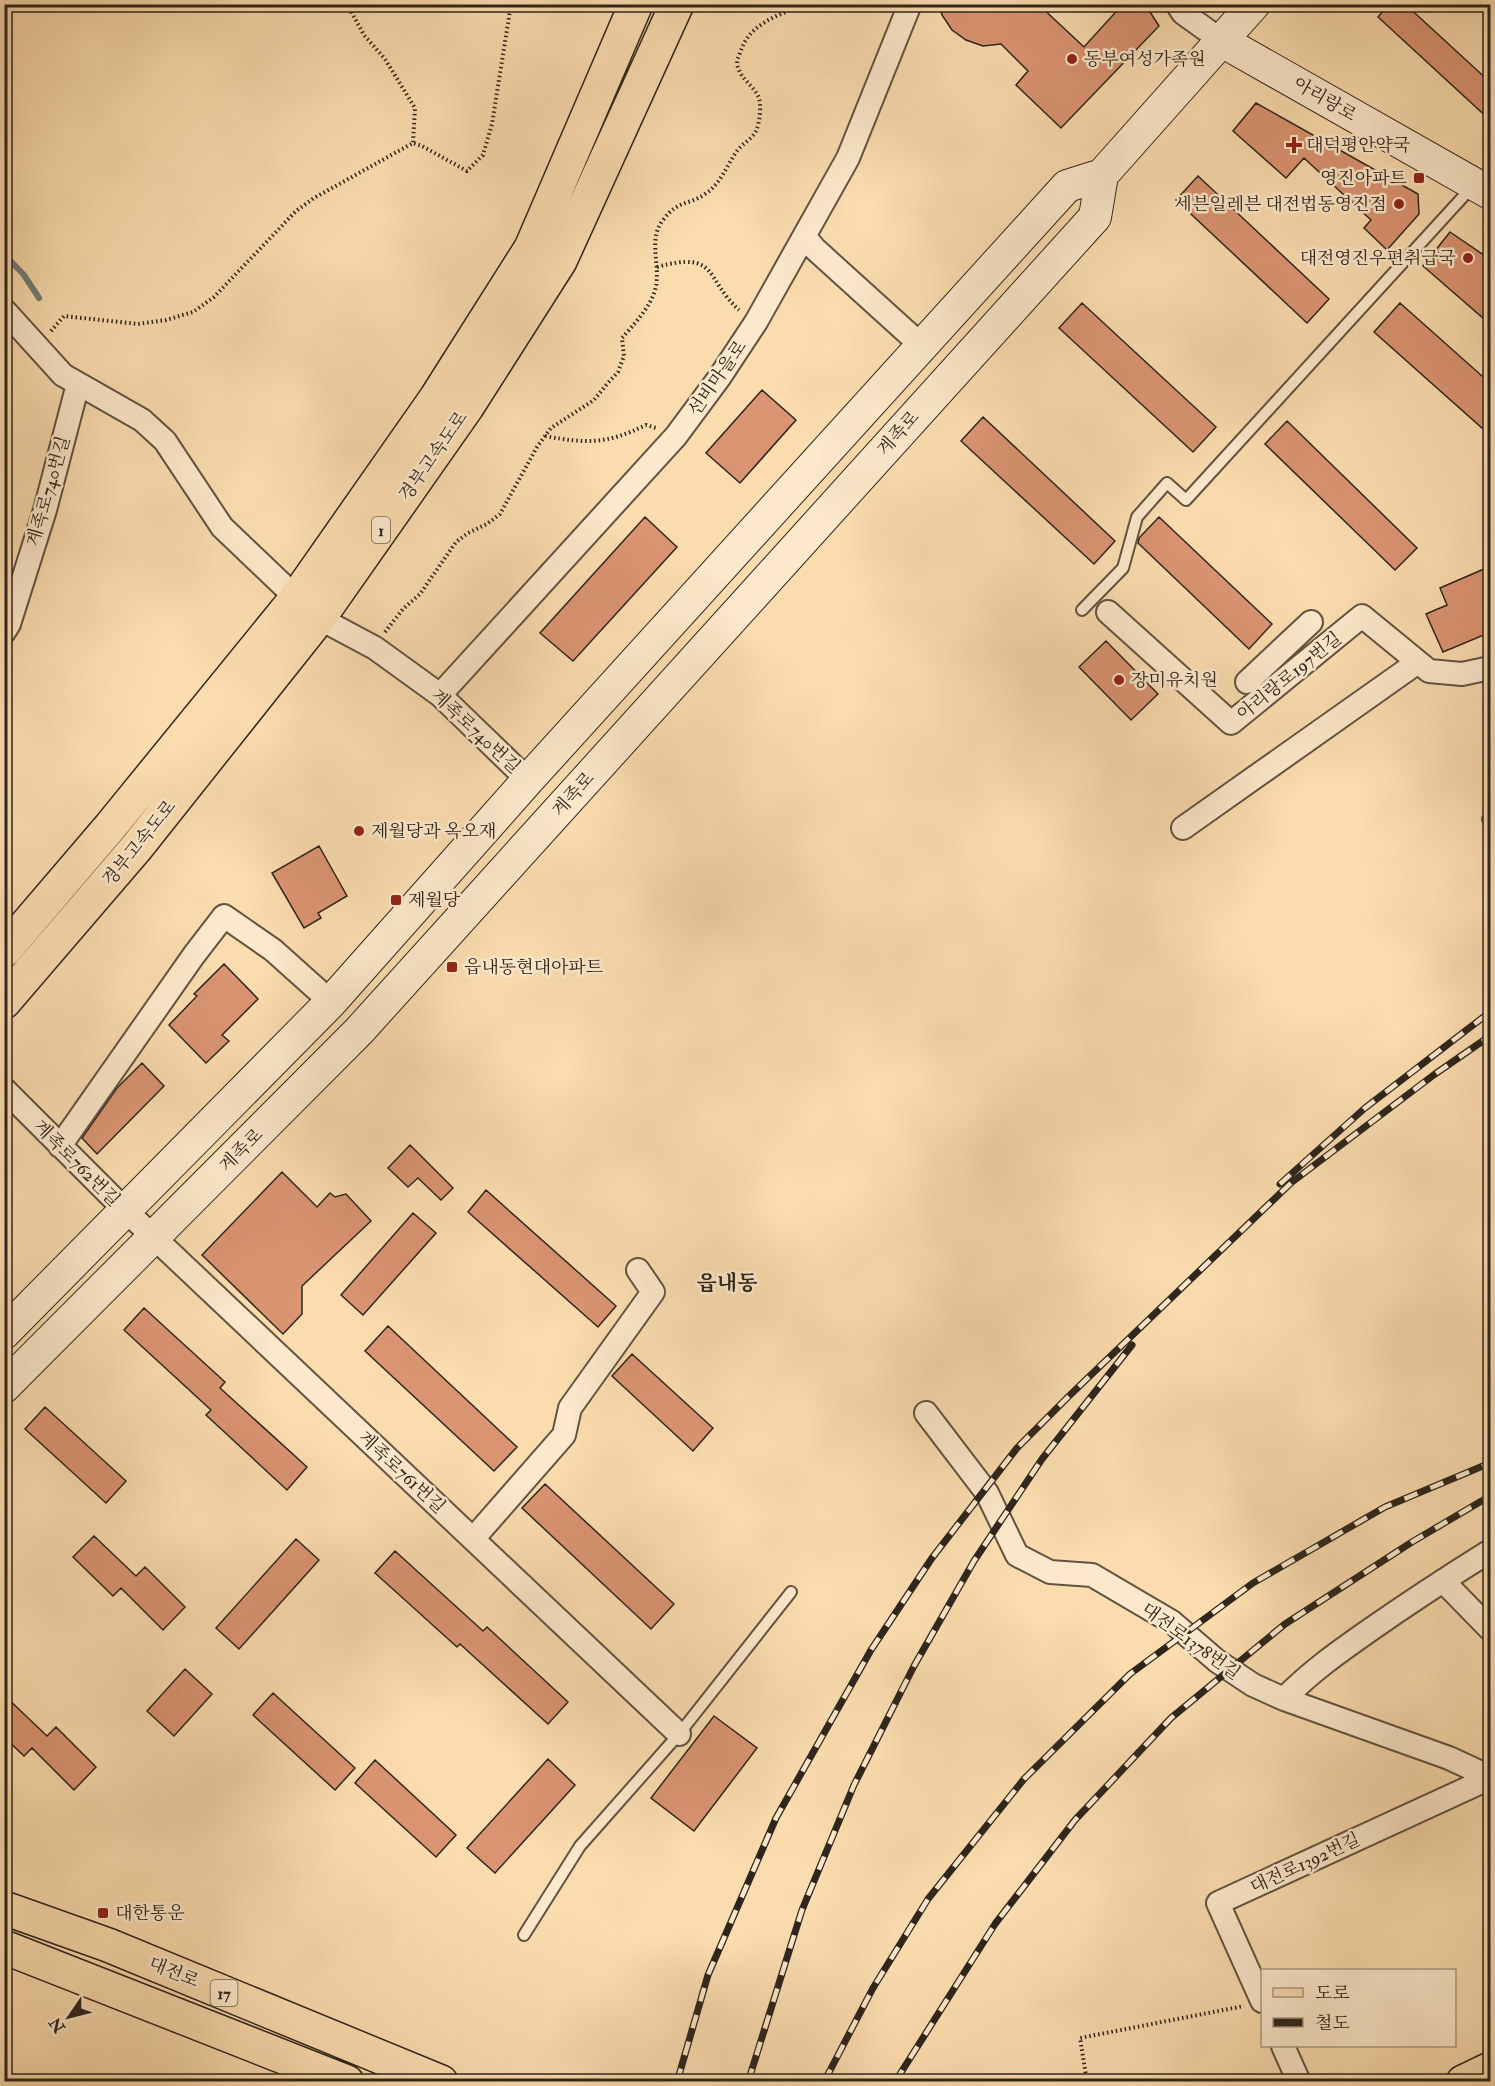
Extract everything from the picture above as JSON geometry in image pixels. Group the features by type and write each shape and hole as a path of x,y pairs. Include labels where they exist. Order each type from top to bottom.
{"main road":[{"name":"경부고속도로","path":"4,951 110,827 294,601 436,398 531,248 636,4"},
{"name":"경부고속도로","path":"4,1002 137,847 319,618 467,407 560,261 677,4"},
{"path":"4,1334 331,1002 528,780 1067,186 1102,175 1254,4"},
{"name":"아리랑로","path":"1222,41 1482,189"},
{"name":"계족로","path":"4,1387 359,1031 1095,217 1102,175"},
{"name":"대전로","path":"4,1908 108,1945 441,2082"},
{"name":"17","path":"4,1947 346,2082"},
{"path":"1463,2082 1491,2069"}],"street":[{"name":"선비마을로","path":"440,695 676,436 719,378 756,322 848,158 910,4"},
{"path":"1177,4 1183,13 1222,41"},
{"path":"805,237 815,249 922,346"},
{"path":"4,310 63,375 142,420 165,441 222,527 288,590"},
{"name":"계족로740번길","path":"4,632 9,624 45,510 78,384"},
{"name":"아리랑로197번길","path":"1108,612 1231,723 1362,615 1429,671 1462,674 1491,668"},
{"path":"1247,682 1311,621"},
{"name":"계족로740번길","path":"332,625 375,648 440,695 528,780"},
{"path":"1183,828 1418,662"},
{"path":"60,1146 194,955 225,916 273,950 331,1002"},
{"name":"계족로762번길","path":"4,1089 125,1210"},
{"name":"계족로761번길","path":"125,1210 679,1734"},
{"path":"473,1539 564,1435 570,1408 653,1292 638,1270"},
{"name":"대전로1378번길","path":"926,1413 987,1493 1017,1555 1050,1572 1092,1575 1172,1622 1217,1661 1253,1685 1284,1699 1449,1758 1491,1777"},
{"path":"1284,1699 1305,1677 1344,1648 1491,1551"},
{"path":"1443,1581 1491,1629"},
{"name":"대전로1392번길","path":"1257,2003 1218,1903 1491,1777"},
{"path":"1283,2047 1299,2082"}],"lane":[{"path":"1082,610 1123,568 1137,517 1167,483 1186,500 1379,286 1482,189"},
{"path":"524,1935 580,1846 679,1734 791,1592"}],"path":[{"path":"347,4 364,35 385,58 415,108 413,144"},
{"path":"36,347 64,316 138,324 166,320 194,312 214,297 296,211 314,198 413,144 422,146 467,171 483,155 492,124 511,4"},
{"path":"375,648 403,609 420,594 456,542 500,514 537,447 551,428 594,400 618,372 624,356 621,338 650,302 656,287 655,234 662,221 677,205 704,195 717,185 737,151 755,132 760,115 759,98 740,74 736,64 742,46 749,34 763,22 807,4"},
{"path":"657,267 676,262 704,265 715,276 727,299 746,316"},
{"path":"545,436 570,440 603,441 624,435 646,424 676,436"},
{"path":"1087,2082 1080,2038 1257,2003"}],"building":[{"name":"동부여성가족원","path":"939,4 1038,4 1084,47 1123,4 1145,4 1159,26 1061,128 1016,85 1028,71 1001,44 983,46 966,40 952,30 942,15"},
{"path":"1389,4 1405,4 1491,83 1491,121 1378,17"},
{"path":"1256,103 1418,194 1419,214 1387,250 1364,228 1371,220 1304,158 1286,178 1233,131"},
{"path":"1198,176 1329,299 1307,323 1176,200"},
{"path":"1450,232 1491,260 1491,325 1423,266"},
{"path":"1082,303 1216,427 1193,452 1059,328"},
{"path":"1400,303 1491,384 1491,436 1374,332"},
{"path":"762,390 796,420 740,483 706,453"},
{"path":"983,417 1115,541 1094,564 961,441"},
{"path":"1287,421 1417,548 1395,570 1265,444"},
{"path":"645,517 677,547 573,661 540,633"},
{"path":"1159,517 1272,624 1249,649 1138,543 1139,538"},
{"path":"1491,566 1491,632 1443,652 1426,614 1447,605 1440,588"},
{"name":"장미유치원","path":"1106,641 1158,694 1131,720 1079,667"},
{"path":"319,846 347,896 318,913 321,918 304,928 272,873"},
{"path":"224,964 258,999 222,1035 229,1041 206,1063 169,1025 197,996 194,994"},
{"path":"142,1063 164,1086 97,1154 82,1138 117,1088"},
{"path":"410,1145 453,1188 441,1200 418,1178 408,1187 388,1168"},
{"path":"282,1172 317,1207 330,1193 335,1197 346,1194 371,1221 302,1286 302,1314 283,1334 202,1255"},
{"path":"486,1190 616,1306 598,1327 468,1212"},
{"path":"413,1213 436,1233 363,1315 341,1295"},
{"path":"144,1308 225,1382 220,1388 307,1467 287,1490 206,1415 211,1410 124,1330"},
{"path":"388,1326 517,1447 494,1471 365,1351"},
{"path":"632,1354 713,1428 693,1451 612,1376"},
{"path":"45,1407 126,1481 106,1503 25,1429"},
{"path":"545,1484 674,1604 651,1629 522,1508"},
{"path":"94,1536 136,1576 145,1567 185,1607 163,1630 121,1588 113,1596 73,1557"},
{"path":"296,1539 319,1560 239,1649 216,1628"},
{"path":"395,1551 483,1631 487,1627 568,1702 548,1724 460,1644 457,1647 375,1573"},
{"path":"185,1669 212,1694 174,1736 147,1711"},
{"path":"273,1693 355,1768 335,1790 253,1715"},
{"path":"4,1695 47,1736 56,1727 96,1767 74,1790 32,1748 24,1756 4,1737"},
{"path":"714,1716 757,1748 694,1831 651,1798"},
{"path":"548,1759 575,1785 495,1873 467,1848"},
{"path":"375,1760 456,1835 436,1857 355,1783"}],"waterway":[{"path":"4,254 24,275 39,298"}],"railway":[{"path":"1280,1184 1365,1108 1490,1012"},
{"path":"677,2082 708,1975 776,1818 871,1650 932,1558 1017,1448 1292,1182 1435,1074 1490,1036"},
{"path":"748,2082 802,1910 854,1785 914,1666 974,1561 1042,1459 1132,1345"},
{"path":"824,2082 873,1988 928,1899 1024,1779 1130,1674 1253,1583 1385,1507 1490,1463"},
{"path":"895,2082 995,1924 1075,1820 1171,1718 1285,1624 1412,1542 1490,1496"}],"place":[{"name":"동부여성가족원","path":"1072,59"},
{"name":"대덕평안약국","path":"1294,145"},
{"name":"영진아파트","path":"1419,178"},
{"name":"세븐일레븐 대전법동영진점","path":"1399,204"},
{"name":"대전영진우편취급국","path":"1468,258"},
{"name":"장미유치원","path":"1119,680"},
{"name":"제월당과 옥오재","path":"359,831"},
{"name":"제월당","path":"396,900"},
{"name":"읍내동현대아파트","path":"452,967"},
{"name":"대한통운","path":"103,1913"}],"district":[{"name":"읍내동","path":"727,1283"}]}
